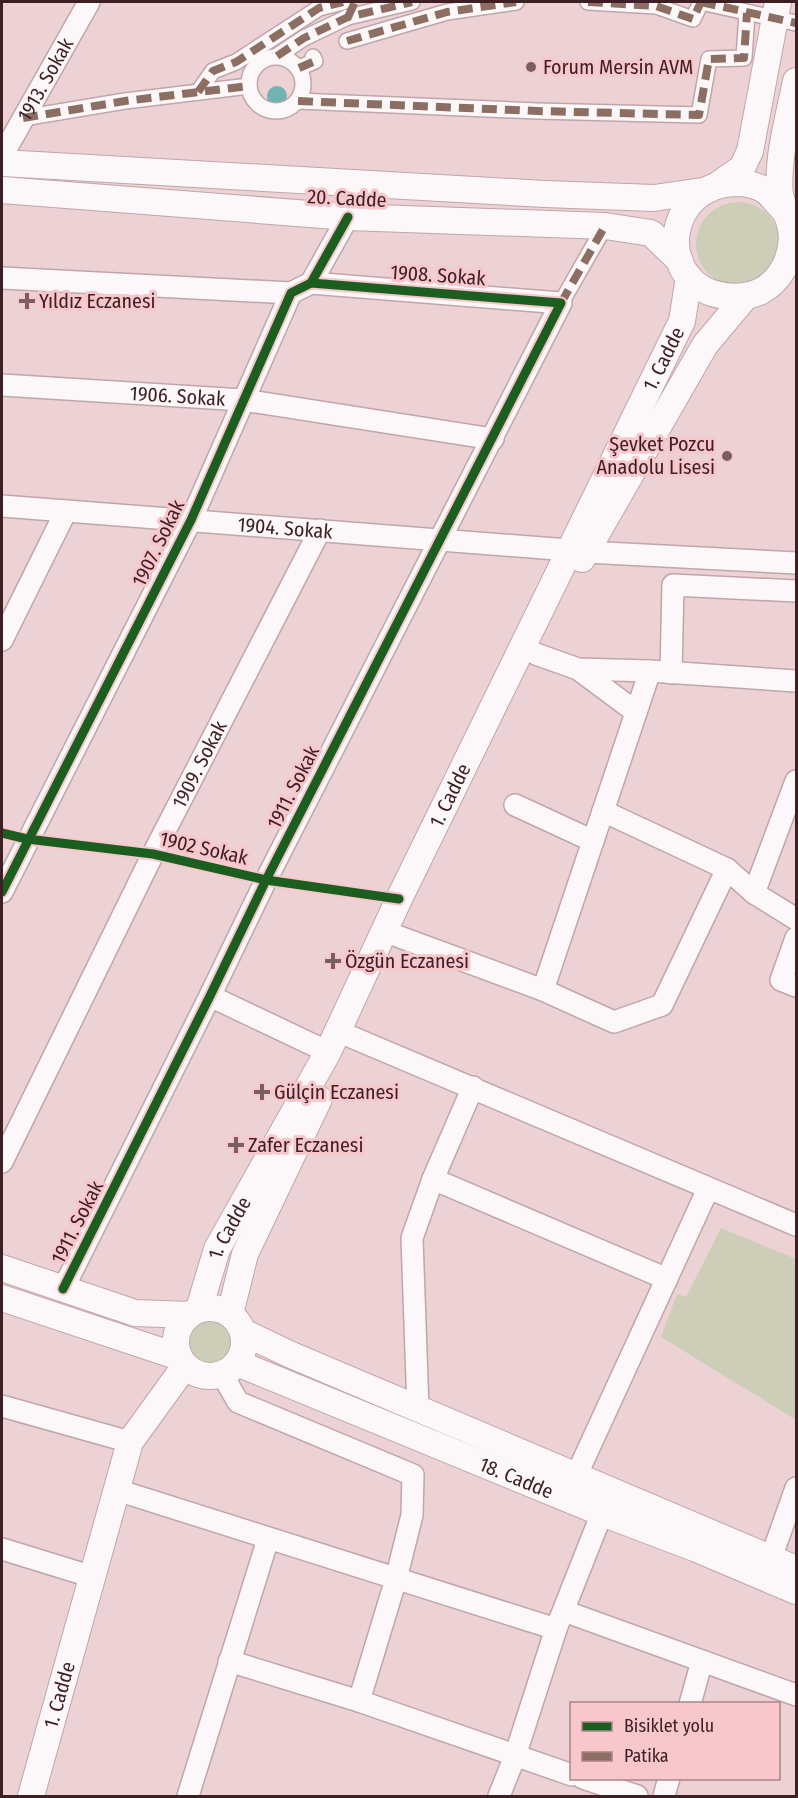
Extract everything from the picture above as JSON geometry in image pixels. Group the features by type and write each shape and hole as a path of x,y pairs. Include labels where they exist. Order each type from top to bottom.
{"street":[{"name":"1913. Sokak","path":"2,156 89,2"},
{"path":"198,92 213,71 236,62 319,8 343,2"},
{"path":"348,17 355,2"},
{"path":"412,2 348,17 304,38 277,56 268,58 254,68 250,76 251,95 256,103 273,111 282,111 298,101 699,115 709,59 744,58 747,13"},
{"path":"347,40 447,12 516,2"},
{"path":"588,2 656,6 693,19 701,2 747,13 782,15 750,151 742,168 687,205 679,222 676,242 685,269 706,290 724,297 796,286"},
{"path":"277,56 285,58 299,68 304,85 298,101"},
{"path":"299,68 315,61 313,57"},
{"path":"754,293 780,276 789,257 791,230 790,220 780,192 781,156 796,81"},
{"path":"22,118 125,101 249,86"},
{"name":"20. Cadde","path":"2,163 545,194 654,198 711,187"},
{"path":"711,187 747,183 765,190 790,220"},
{"name":"20. Cadde","path":"2,190 348,217 605,226 651,233 685,269"},
{"path":"2,278 291,293 311,283 348,217"},
{"path":"561,303 605,226"},
{"name":"1. Cadde","path":"237,1323 245,1254 397,936 536,654 578,551 682,321 685,269"},
{"name":"1908. Sokak","path":"311,283 561,303"},
{"name":"1907. Sokak","path":"2,892 190,520 291,293"},
{"name":"1. Cadde","path":"194,1312 217,1249 328,1052 399,899 578,551 705,345 754,293"},
{"name":"1911. Sokak","path":"63,1289 266,880 561,303"},
{"name":"1906. Sokak","path":"2,385 243,400 493,439"},
{"name":"1904. Sokak","path":"2,506 578,551 796,563"},
{"path":"2,640 66,511"},
{"name":"1909. Sokak","path":"2,1162 153,854 320,530"},
{"path":"671,673 673,585 796,591"},
{"path":"536,654 578,669 636,712"},
{"path":"578,669 650,671 794,683"},
{"path":"543,990 650,671"},
{"path":"754,893 796,781"},
{"path":"515,805 593,841"},
{"path":"603,812 727,869 754,893 796,919"},
{"path":"397,936 543,990 614,1022 662,1005 727,869"},
{"path":"796,938 781,980 796,986"},
{"path":"210,996 328,1052"},
{"path":"349,1036 796,1225"},
{"path":"418,1409 412,1238 433,1179 472,1087"},
{"path":"433,1179 668,1279"},
{"path":"576,1476 708,1189"},
{"path":"2,1268 135,1313 194,1312 216,1308 237,1323 244,1343 242,1353 229,1368 202,1375 182,1361 2,1298"},
{"path":"182,1361 176,1346 177,1334 181,1323 194,1312"},
{"name":"18. Cadde","path":"237,1323 418,1409 796,1569"},
{"name":"1. Cadde","path":"31,1797 130,1442 182,1361"},
{"path":"229,1368 238,1402 412,1474 412,1515 396,1579 359,1701"},
{"name":"18. Cadde","path":"229,1368 697,1549 796,1591"},
{"path":"2,1406 130,1442"},
{"path":"771,1558 796,1488"},
{"path":"117,1490 396,1579 560,1620 702,1661 796,1695"},
{"path":"499,1797 560,1620 602,1513"},
{"path":"188,1797 267,1539"},
{"path":"2,1549 93,1577"},
{"path":"229,1661 359,1701 570,1774"},
{"path":"691,1702 702,1661"},
{"path":"586,1780 637,1797"},
{"path":"664,1797 669,1780"}],"green space":[{"path":"738,202 754,205 768,214 777,228 780,244 777,260 768,274 754,283 738,286 722,283 708,274 699,260 696,244 699,228 708,214 722,205"},
{"path":"721,1228 796,1259 796,1420 661,1337 677,1294 686,1297"},
{"path":"212,1320 228,1326 234,1342 228,1358 212,1364 196,1358 190,1342 196,1326"}],"water":[{"path":"277,86 284,89 287,96 284,103 277,106 270,103 267,96 270,89"}],"marked path":[{"path":"198,92 213,71 236,62 319,8 343,2"},
{"path":"348,17 355,2"},
{"path":"277,56 304,38 348,17 412,2"},
{"path":"347,41 447,12 516,2"},
{"path":"588,2 656,6 693,19 701,2"},
{"path":"701,2 796,23"},
{"path":"298,101 699,115 709,59 744,58 747,13"},
{"path":"299,68 315,61 313,57"},
{"path":"23,118 125,101 249,86"},
{"path":"561,303 605,226"}],"cycle path":[{"path":"2,892 191,520 291,293 311,283 348,217"},
{"path":"63,1289 266,880 561,303 311,283"},
{"name":"1902 Sokak","path":"2,833 27,839 153,854 266,880 399,899"}],"place":[{"name":"Forum Mersin AVM","path":"531,67"},
{"name":"Yıldız Eczanesi","path":"27,301"},
{"name":"Şevket Pozcu Anadolu Lisesi","path":"727,456"},
{"name":"Özgün Eczanesi","path":"333,961"},
{"name":"Gülçin Eczanesi","path":"262,1092"},
{"name":"Zafer Eczanesi","path":"236,1145"}]}
